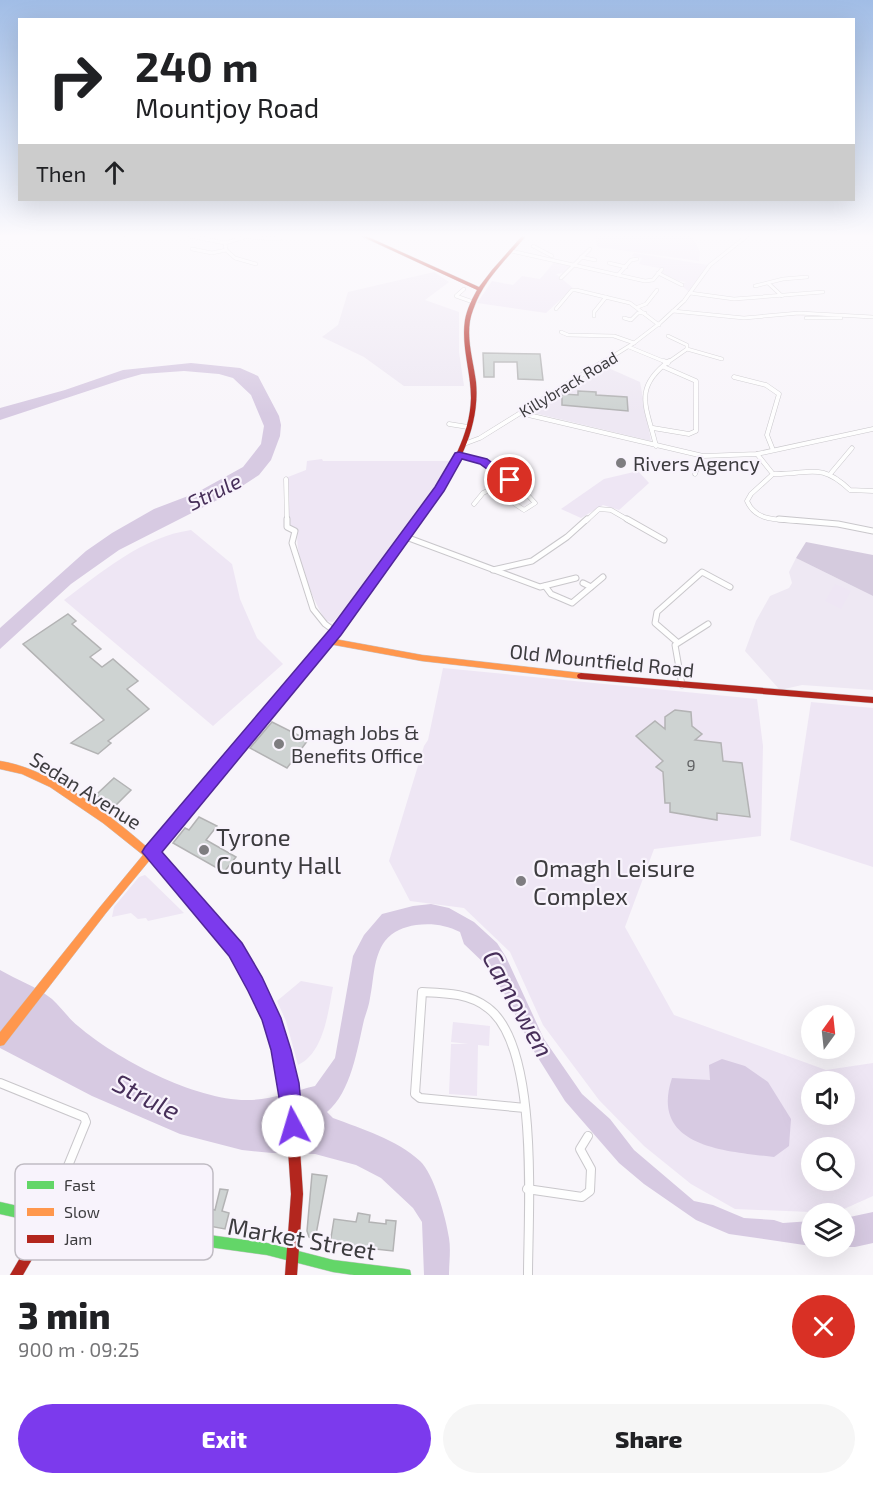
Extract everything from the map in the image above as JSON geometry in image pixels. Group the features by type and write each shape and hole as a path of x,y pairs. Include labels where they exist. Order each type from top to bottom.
{"main road":[{"path":"0,1041 63,959 151,852 280,696 329,641 440,489 464,444 468,427 473,387 466,326 476,296"},
{"name":"Old Mountfield Road","path":"329,641 422,658 597,678 873,700"},
{"name":"Sedan Avenue","path":"0,765 21,767 130,834 151,852 236,950 271,1018 288,1083 297,1168 294,1258 291,1275"},
{"name":"Market Street","path":"0,1208 15,1211"},
{"name":"Market Street","path":"213,1242 267,1250 333,1266 405,1275"},
{"path":"16,1275 25,1260"}],"street":[{"path":"457,296 462,300 473,302"},
{"path":"556,309 567,296"},
{"path":"599,296 638,307 647,318 659,325"},
{"path":"638,307 646,304 654,296"},
{"name":"Killybrack Road","path":"464,444 480,438 629,347 659,325 688,296"},
{"path":"709,296 728,298 787,296"},
{"path":"594,316 594,312 606,297"},
{"path":"673,311 744,318 799,313 873,318"},
{"path":"624,318 631,320 638,313 645,313"},
{"path":"825,314 829,319"},
{"path":"806,318 846,318"},
{"path":"561,332 568,335 614,336 634,343"},
{"path":"668,336 687,345 687,349"},
{"path":"629,347 696,381 696,431 694,434 653,428"},
{"path":"687,349 722,359"},
{"path":"656,446 646,396 646,384 687,349"},
{"path":"734,377 766,385 779,394 780,401 767,433 767,442 773,450"},
{"path":"520,413 702,456 757,454 873,429"},
{"path":"449,424 468,427"},
{"path":"831,473 852,448"},
{"path":"757,454 773,474"},
{"path":"459,455 483,461 510,480 535,503 524,510 515,504"},
{"path":"695,474 702,456"},
{"path":"873,491 853,492 831,473 817,470 796,475 773,474 751,494 747,501 751,510 757,514 777,520 838,524 873,531"},
{"path":"286,479 287,527 296,531 292,543 314,609 325,624 336,632"},
{"path":"474,504 483,493 510,480"},
{"path":"493,570 532,561 567,537 599,509 611,510 664,540"},
{"path":"406,537 493,570 545,586 576,578"},
{"path":"682,685 676,642 655,623 657,612 702,572 730,587"},
{"path":"545,586 551,594 572,603 603,577"},
{"path":"583,583 591,587"},
{"path":"676,642 708,624"},
{"path":"525,1108 420,1098 415,1094 422,992 473,999 495,1013 510,1037 522,1070 525,1108 528,1275"},
{"path":"0,1083 84,1117 86,1122 69,1164"},
{"path":"527,1189 582,1197 590,1191 593,1178 591,1164 580,1149 588,1136"}],"shaded area":[{"path":"347,296 431,296 425,300 459,312 459,352 464,386 404,386 364,357 322,337 338,325"},
{"path":"482,296 565,296 546,313 477,303"},
{"path":"606,367 640,382 651,441 534,413 536,409"},
{"path":"322,459 323,461 455,461 391,558 333,622 326,621 315,602 301,564 297,540 298,530 289,526 288,477 306,470 307,461"},
{"path":"638,471 649,483 619,510 603,505 581,518 561,509 604,479"},
{"path":"191,530 232,564 240,599 257,638 283,664 213,726 64,600 108,567 139,548 173,534"},
{"path":"806,542 873,555 873,596 796,558"},
{"path":"796,558 873,596 873,690 802,685 780,690 745,651 756,621 770,596 789,588 792,583 789,572"},
{"path":"835,584 851,591 841,609 825,601"},
{"name":"Omagh Leisure Complex","path":"443,668 757,699 763,746 761,836 654,849 625,927 674,1015 826,1070 873,1063 873,1196 855,1204 801,1203 801,1212 735,1209 691,1184 644,1146 599,1100 543,1025 510,952 464,908 410,901 389,861 424,746 428,740"},
{"path":"811,702 873,708 873,867 790,840"},
{"path":"145,875 184,913 148,921 146,918 138,919 131,913 112,917 114,907 139,877"},
{"path":"301,981 333,987 327,1020 319,1042 307,1059 298,1065 286,1021 277,1001"},
{"path":"453,1022 490,1026 489,1046 478,1045 477,1096 449,1094 451,1044 468,1044 451,1042"}],"water":[{"name":"Strule","path":"191,363 240,368 258,376 279,416 281,425 280,436 271,460 259,475 233,492 119,550 71,584 0,649 0,628 86,551 154,509 196,493 243,467 261,444 264,426 251,395 233,378 219,374 184,371 142,374 0,420 0,408 65,390 123,370"},
{"path":"431,904 449,908 474,922 497,943 506,957 544,1039 582,1094 610,1119 634,1150 694,1201 713,1205 744,1218 774,1220 783,1223 801,1222 801,1245 729,1234 696,1220 644,1184 619,1163 565,1101 535,1053 503,991 486,965 464,944 460,932 444,926 428,924 403,928 388,938 381,947 352,1070 342,1093 327,1112 333,1118 378,1135 411,1153 425,1167 439,1197 447,1229 450,1247 449,1275 424,1275 422,1222 413,1208 381,1178 356,1165 315,1154 242,1150 180,1134 92,1096 0,1048 0,970 46,994 71,1020 113,1052 182,1086 205,1094 256,1100 315,1086 335,1058 353,956 364,935 382,914"},
{"path":"722,1059 745,1066 768,1082 791,1119 789,1146 774,1157 714,1148 681,1132 671,1119 668,1101 672,1078 710,1080 709,1065"},
{"path":"873,1212 873,1243 855,1247 855,1216"}],"building":[{"path":"483,353 540,354 543,380 518,379 517,362 494,362 494,377 484,377"},
{"path":"578,391 627,397 628,411 562,405 562,394 578,395"},
{"path":"68,614 76,621 72,624 101,649 90,657 102,667 113,659 138,681 127,689 149,709 108,741 111,743 98,754 71,743 104,720 23,644"},
{"name":"Omagh Leisure Complex","path":"675,710 691,712 692,726 702,734 695,740 721,743 723,761 742,763 750,817 717,813 717,820 670,812 670,803 665,803 663,772 656,767 663,761 636,736 655,721 665,729 665,717"},
{"name":"Omagh Jobs & Benefits Office","path":"272,722 308,740 287,768 250,748"},
{"path":"114,778 131,790 113,808 96,795"},
{"name":"Tyrone County Hall","path":"199,817 217,826 206,840 236,857 224,872 173,843 185,828 189,830"},
{"path":"312,1174 327,1176 315,1240 309,1237 307,1231"},
{"path":"220,1189 228,1190 222,1211 229,1213 225,1229 213,1227 213,1210 215,1210"},
{"path":"358,1213 370,1215 369,1222 386,1224 386,1220 396,1221 393,1251 330,1244 334,1219 356,1222"}],"traffic: fast":[{"path":"190,805 329,641 433,499"},
{"path":"0,1208 15,1211"},
{"path":"213,1242 267,1249 333,1266 405,1275"}],"traffic: slow":[{"path":"329,641 422,658 581,676"},
{"path":"0,765 23,770 43,779 107,820 156,860 222,931 255,983 268,1012 278,1043 291,1105"},
{"path":"0,1041 103,910 190,805"}],"traffic: jam":[{"path":"433,499 450,473 464,444 472,414 473,383 467,328 470,310 476,296"},
{"path":"581,676 873,700"},
{"path":"291,1105 297,1194 291,1275"},
{"path":"16,1275 25,1260"}],"place":[{"name":"Rivers Agency","path":"621,463"},
{"name":"Omagh Jobs & Benefits Office","path":"279,744"},
{"name":"Tyrone County Hall","path":"204,850"},
{"name":"Omagh Leisure Complex","path":"521,881"}],"route":[{"path":"293,1126 281,1050 271,1018 255,984 236,950 151,852 336,632 440,489 459,455 483,461 510,480"}],"water label":[{"name":"Camowen","path":"519,1003"}]}
